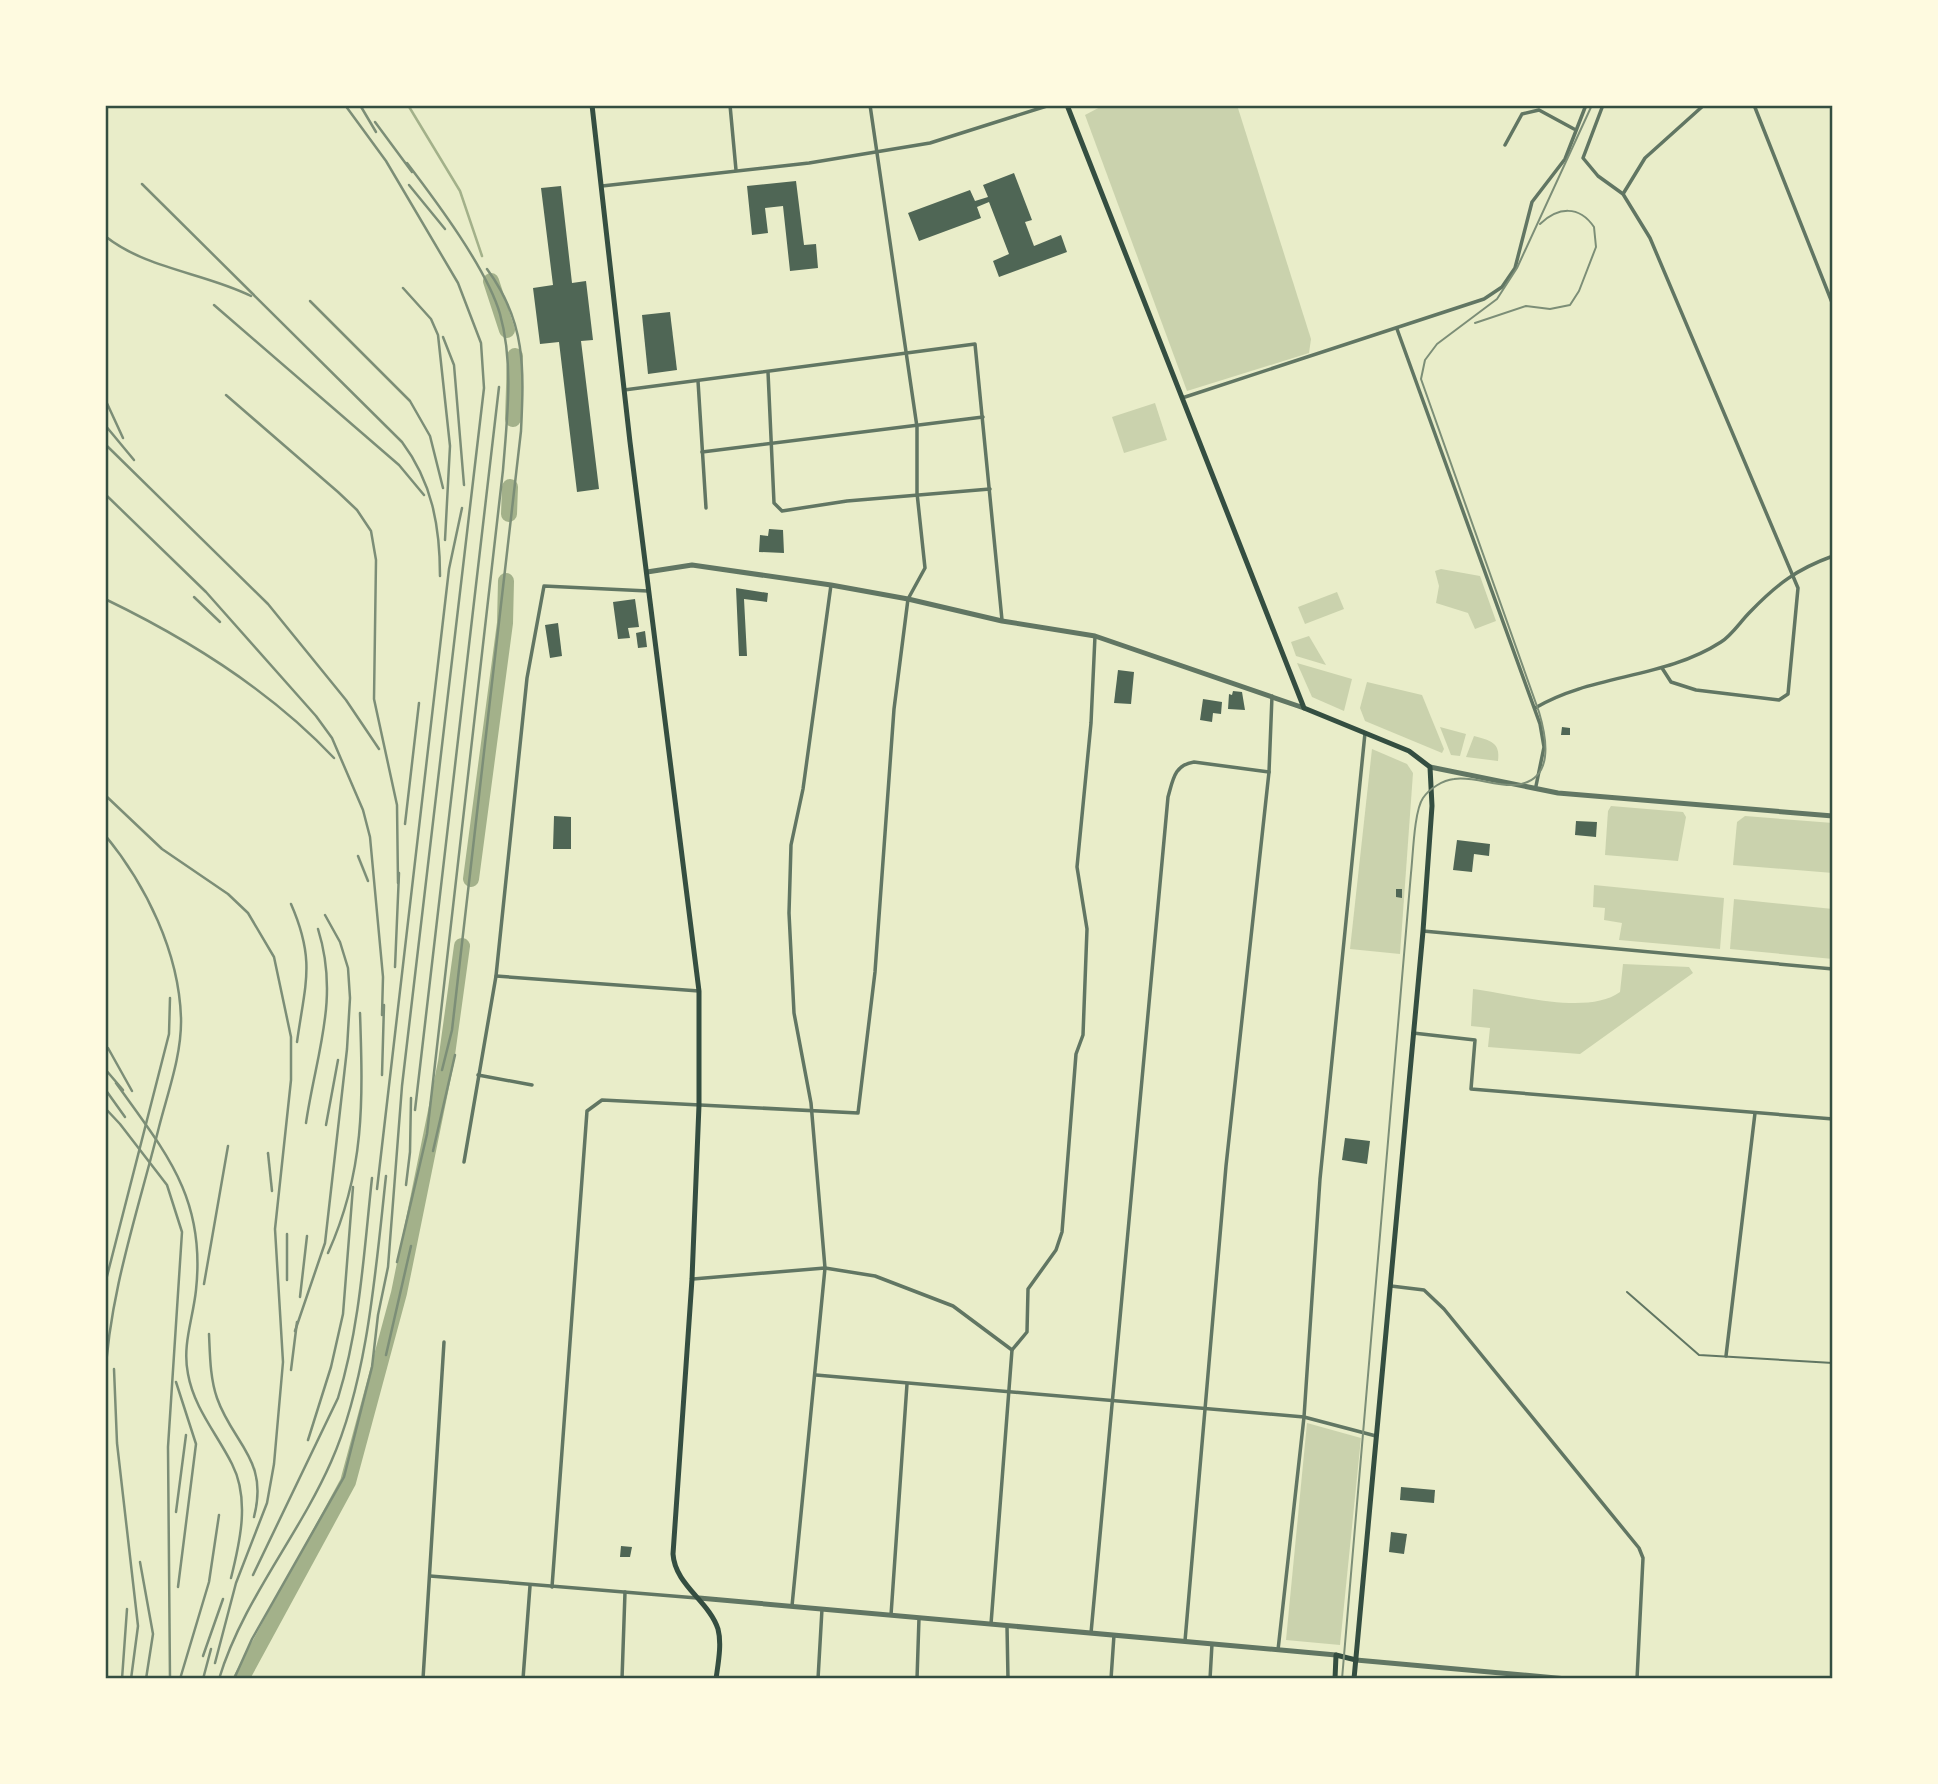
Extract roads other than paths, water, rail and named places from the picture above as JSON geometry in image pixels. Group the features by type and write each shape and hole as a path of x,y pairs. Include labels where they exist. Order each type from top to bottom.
{"main road":[{"path":"592,105 648,591 699,991 699,1105 692,1279 673,1554 674,1564 682,1579 699,1598 718,1628 716,1679"},
{"path":"1067,105 1304,708 1409,751 1430,767 1432,806 1423,931 1354,1679"},
{"path":"1335,1679 1336,1656 1356,1660"}],"street":[{"path":"730,105 736,170"},
{"path":"552,1587 587,1111 602,1100 858,1113 875,972 894,709 908,598 925,568 916,493 917,427 870,105"},
{"path":"602,186 809,163 930,143 1050,105"},
{"path":"1182,398 1484,299 1502,287 1515,268 1532,202 1565,159 1574,129 1586,105"},
{"path":"1603,105 1583,158 1598,176 1623,194 1650,239 1797,588 1788,694 1779,700 1696,690 1671,682 1662,668"},
{"path":"1623,194 1645,158 1704,105"},
{"path":"1754,105 1833,305"},
{"path":"1505,145 1522,114 1539,107 1574,129"},
{"path":"1396,329 1535,708 1544,747 1536,786"},
{"path":"624,390 975,344 1002,621"},
{"path":"768,371 774,503 782,511 916,493 989,489"},
{"path":"698,380 706,508"},
{"path":"702,452 983,417"},
{"path":"1535,708 1589,685 1662,668 1722,642 1800,567 1833,556"},
{"path":"647,572 692,565 908,598 1002,621 1095,636 1304,708"},
{"path":"792,1606 825,1268 811,1110 794,1013 789,913 790,858 831,585"},
{"path":"464,1162 496,976 527,678 544,586 648,591"},
{"path":"991,1624 1012,1350 1027,1332 1028,1289 1056,1250 1066,1207 1076,1054 1083,1035 1087,929 1077,867 1091,723 1095,636"},
{"path":"1185,1641 1226,1166 1269,772 1272,696"},
{"path":"1278,1650 1304,1417 1320,1179 1366,733"},
{"path":"1091,1633 1168,797 1175,772 1184,764 1194,762 1269,772"},
{"path":"1430,767 1536,786 1558,793 1833,816"},
{"path":"1423,931 1833,969"},
{"path":"496,976 699,991"},
{"path":"1413,1033 1475,1040 1471,1089 1833,1119"},
{"path":"478,1075 532,1085"},
{"path":"1726,1356 1755,1113"},
{"path":"692,1279 825,1268 875,1276 953,1306 1012,1350"},
{"path":"1391,1286 1424,1290 1444,1309 1639,1548 1643,1558 1637,1679"},
{"path":"423,1679 444,1342"},
{"path":"816,1375 1304,1417 1376,1436"},
{"path":"891,1615 907,1384"},
{"path":"430,1576 1336,1656"},
{"path":"523,1679 530,1586"},
{"path":"621,1679 625,1592"},
{"path":"818,1679 822,1609"},
{"path":"916,1679 919,1618"},
{"path":"1007,1626 1009,1679"},
{"path":"1111,1679 1114,1635"},
{"path":"1210,1679 1212,1644"},
{"path":"1356,1660 1567,1679"}],"lane":[{"path":"1627,1292 1699,1355 1833,1363"}],"waterway":[{"path":"408,105 460,191 482,256"},
{"path":"491,281 507,330"},
{"path":"513,419 515,356"},
{"path":"509,514 510,487"},
{"path":"471,879 505,623 506,581"},
{"path":"241,1679 348,1482 399,1293 446,1062 462,946"}],"tram line":[{"path":"1342,1679 1413,845 1418,813 1423,798 1445,781 1469,779 1514,785 1527,782 1536,776 1545,758 1544,734 1539,712 1421,379 1425,360 1437,344 1497,299 1517,268 1592,105"},
{"path":"1475,323 1526,306 1550,309 1570,305 1579,291 1596,247 1594,227 1582,215 1568,211 1554,214 1540,224"}],"railway":[{"path":"234,1679 252,1639 344,1477 372,1367 378,1315 388,1267 402,1086 484,388 481,343 458,283 386,161 345,105"},
{"path":"360,105 376,132"},
{"path":"375,122 412,172"},
{"path":"397,1262 427,1134 503,470 508,392 507,352 500,314 493,296 473,256 407,163"},
{"path":"142,184 402,442 421,473 432,505 440,576"},
{"path":"409,185 445,229"},
{"path":"105,236 139,256 251,296"},
{"path":"442,1070 452,1030 521,431 520,346 509,308 487,269"},
{"path":"403,288 431,319 438,335 450,446 445,540"},
{"path":"310,301 410,401 430,436 443,488"},
{"path":"214,305 399,465 424,495"},
{"path":"443,337 454,365 464,485"},
{"path":"415,1110 499,387"},
{"path":"226,395 338,492 357,510 371,531 376,560 374,699 397,805 398,883"},
{"path":"105,399 123,438"},
{"path":"105,425 134,460"},
{"path":"105,444 268,604 346,700 379,749"},
{"path":"105,494 206,592 316,716 332,738 363,810 370,837 383,977 382,1015"},
{"path":"377,1189 449,569 462,508"},
{"path":"194,597 220,622"},
{"path":"105,599 167,631 227,668 283,711 334,758"},
{"path":"405,824 419,703"},
{"path":"105,795 162,849 228,894 248,913 274,957 291,1037 291,1080 275,1229 283,1362 274,1464 267,1503 236,1583 215,1663"},
{"path":"105,835 134,875 158,920 174,969 181,1018 174,1073 118,1285 105,1381"},
{"path":"358,856 368,881"},
{"path":"395,967 399,873"},
{"path":"291,904 304,941 306,957 305,988 297,1042"},
{"path":"295,1331 325,1243 347,1049 350,998 348,968 340,942 325,915"},
{"path":"306,1123 327,1003 327,979 318,929"},
{"path":"105,1284 169,1034 170,998"},
{"path":"382,1075 384,1005"},
{"path":"328,1253 349,1193 359,1135 360,1013"},
{"path":"108,1048 132,1091"},
{"path":"433,1151 455,1055"},
{"path":"326,1125 338,1060"},
{"path":"105,1069 123,1090"},
{"path":"116,1083 166,1155 188,1203 195,1229 196,1290 186,1363 195,1398 232,1464 241,1492 242,1521 231,1578"},
{"path":"105,1089 125,1117"},
{"path":"406,1185 411,1098"},
{"path":"105,1108 167,1185 182,1232 168,1447 170,1679"},
{"path":"204,1284 228,1146"},
{"path":"268,1153 272,1191"},
{"path":"219,1679 242,1622 318,1490 344,1430 369,1322 386,1176"},
{"path":"253,1575 338,1398 356,1316 372,1178"},
{"path":"308,1440 331,1367 343,1314 353,1187"},
{"path":"287,1234 287,1280"},
{"path":"300,1297 307,1236"},
{"path":"386,1355 411,1246"},
{"path":"291,1370 297,1322"},
{"path":"209,1334 217,1398 247,1453 257,1480 254,1517"},
{"path":"114,1369 117,1443 138,1626 131,1679"},
{"path":"176,1382 196,1444 178,1587"},
{"path":"176,1512 186,1435"},
{"path":"180,1679 209,1582 219,1515"},
{"path":"140,1562 153,1634 146,1679"},
{"path":"203,1656 223,1599"},
{"path":"122,1679 127,1609"},
{"path":"203,1679 211,1649"}]}
